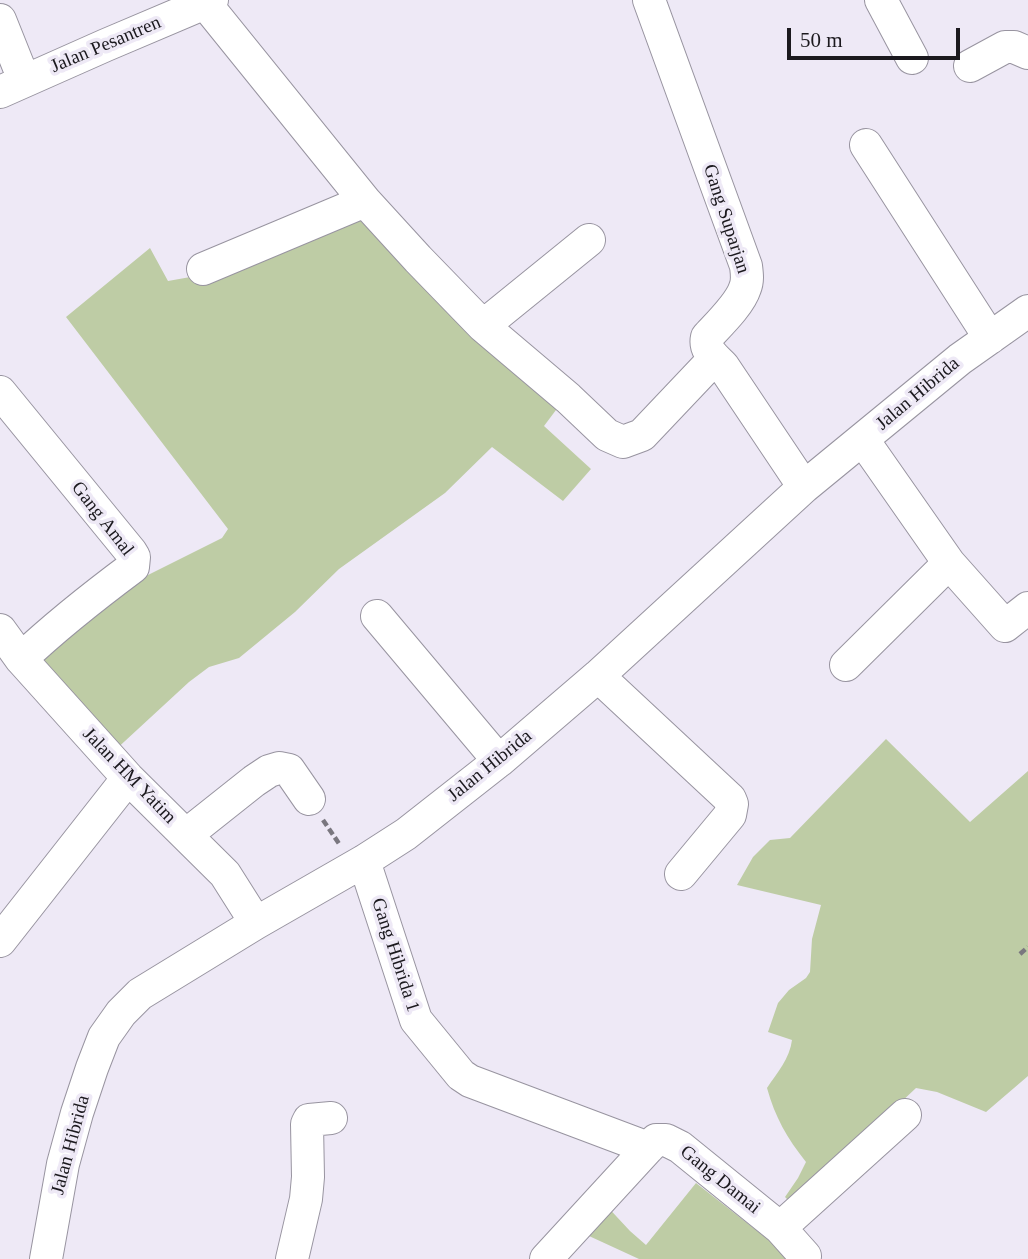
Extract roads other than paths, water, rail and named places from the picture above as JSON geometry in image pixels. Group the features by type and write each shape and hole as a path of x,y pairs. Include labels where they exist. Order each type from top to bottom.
{"street":[{"name":"Gang Suparjan","path":"649,0 746,266 747,279 741,297 707,337 707,349 715,358"},
{"path":"881,0 912,58"},
{"path":"206,1 365,201 483,326 607,435 623,442 642,435 715,358 804,487"},
{"name":"Jalan Pesantren","path":"12,86 206,1"},
{"path":"0,20 12,86"},
{"path":"970,66 1005,47 1014,47 1028,53"},
{"path":"866,145 990,338"},
{"path":"203,270 365,201"},
{"path":"483,326 589,240"},
{"name":"Jalan Hibrida","path":"47,1259 63,1164 77,1113 104,1037 121,1013 140,994 406,834 499,761 598,676 804,487 960,359 1028,310"},
{"name":"Gang Amal","path":"0,392 131,552 135,563 134,567 55,628 21,659"},
{"path":"863,440 949,564 1005,626 1028,608"},
{"path":"846,666 949,564"},
{"path":"377,616 499,761"},
{"name":"Jalan HM Yatim","path":"0,630 21,659 128,778 225,874 256,923"},
{"path":"598,676 730,799 730,815 681,874"},
{"path":"186,835 254,781 279,768 289,770 309,799"},
{"path":"0,941 128,778"},
{"name":"Gang Hibrida 1","path":"359,864 416,1020 461,1075 470,1081 648,1148"},
{"path":"780,1228 905,1115"},
{"path":"292,1259 306,1199 307,1124 314,1118 331,1118"},
{"name":"Gang Damai","path":"648,1148 656,1140 666,1139 673,1142 780,1228 805,1256"},
{"path":"546,1259 648,1148"}]}
